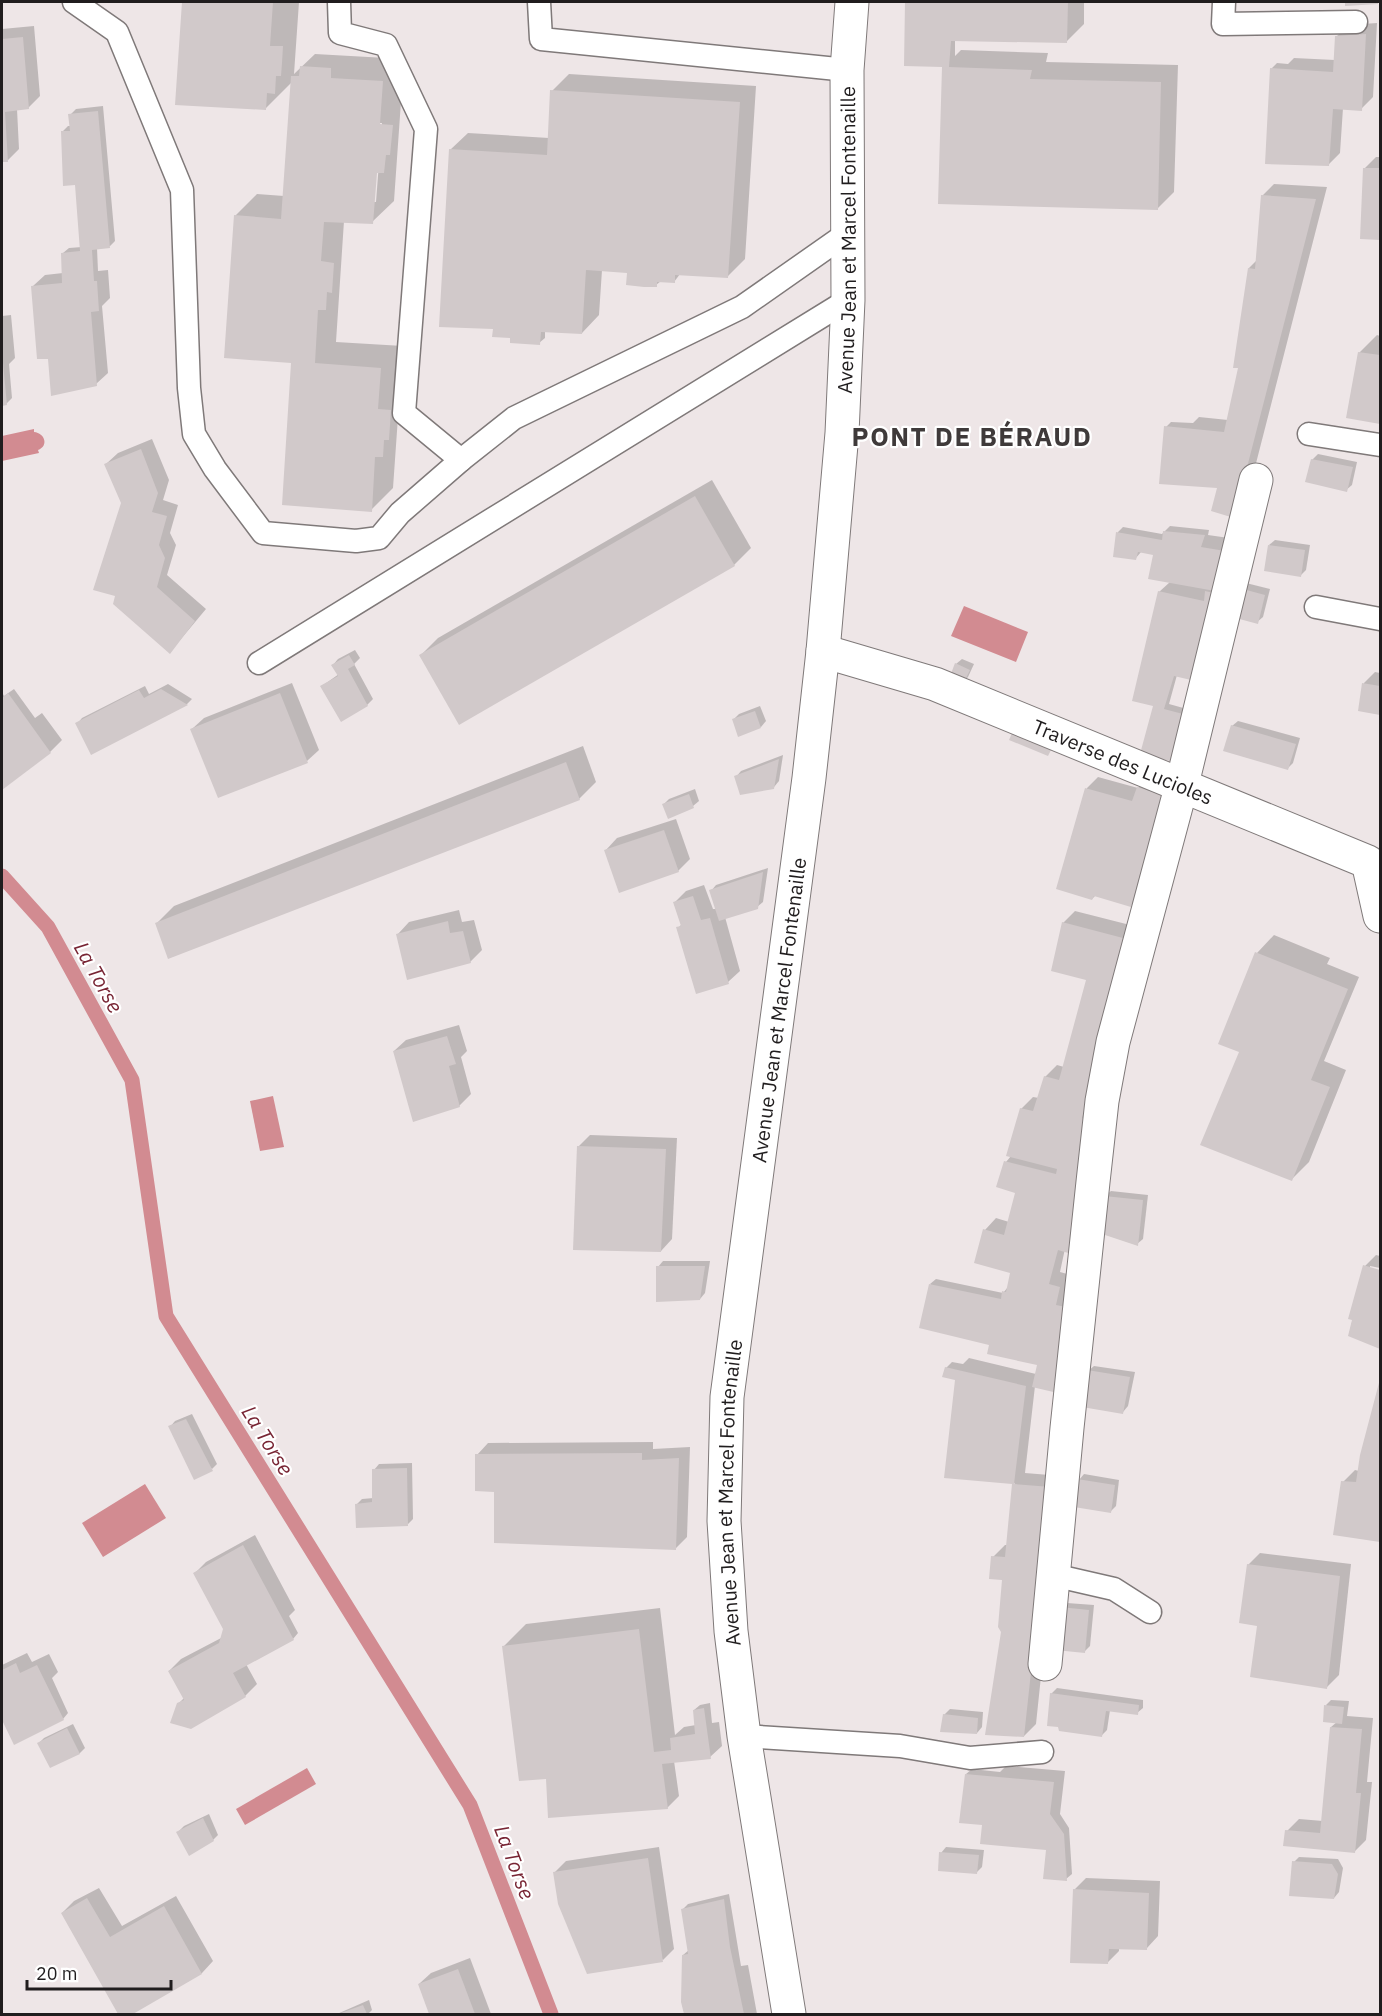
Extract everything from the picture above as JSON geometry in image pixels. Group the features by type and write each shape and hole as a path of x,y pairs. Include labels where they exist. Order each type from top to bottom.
{"main road":[{"name":"Avenue Jean et Marcel Fontenaille","path":"789,2014 744,1736 731,1631 724,1521 727,1397 809,778 823,651 842,433 848,300 847,70 852,2"},
{"path":"1045,1664 1068,1416 1102,1101 1113,1042 1182,784 1256,480"},
{"name":"Traverse des Lucioles","path":"823,651 935,684 1368,862 1380,916"}],"lane":[{"path":"74,2 117,32 182,190 189,388 194,434 215,469 263,533 356,541 379,538 400,513 514,418 742,307 849,232"},
{"path":"339,2 340,33 386,45 426,129 404,413 461,460"},
{"path":"539,2 541,39 847,70"},
{"path":"1224,2 1223,24 1356,22"},
{"path":"259,663 848,300"},
{"path":"1309,434 1380,445"},
{"path":"1316,607 1380,619"},
{"path":"1053,1575 1114,1589 1150,1612"},
{"path":"744,1736 900,1746 970,1758 1042,1752"}],"shaded area":[{"path":"34,429 34,432 41,435 44,440 44,446 38,450 39,453 2,461 2,436"},
{"path":"964,606 1028,632 1016,662 951,636"},
{"path":"273,1096 284,1147 260,1151 250,1101"},
{"path":"145,1484 166,1518 103,1557 82,1523"},
{"path":"307,1768 316,1784 245,1825 236,1809"}],"building":[{"path":"182,2 273,2 270,46 283,46 282,63 281,76 276,76 275,94 267,93 266,110 175,105"},
{"path":"905,2 1068,2 1067,43 951,41 949,67 1032,70 1030,79 1161,82 1158,210 938,204 942,67 904,66"},
{"path":"1345,2 1378,2 1378,4 1345,6"},
{"path":"1366,34 1362,111 1333,109 1329,166 1265,164 1270,68 1333,72 1335,36"},
{"path":"23,37 29,109 5,112 8,162 2,162 2,39"},
{"path":"300,66 331,68 331,78 383,81 380,124 393,125 390,155 386,155 384,173 377,173 373,224 324,222 321,261 334,263 332,293 327,292 326,310 318,310 315,363 381,368 378,409 391,410 389,440 384,440 383,457 375,457 372,512 282,505 291,363 224,358 234,215 281,219 291,76 299,76"},
{"path":"550,90 740,102 728,278 675,275 675,283 657,282 657,287 644,287 626,285 627,273 586,270 582,334 541,332 540,345 510,343 510,338 492,337 493,329 439,327 449,149 547,155"},
{"path":"98,111 110,248 92,250 99,311 91,312 97,386 51,396 48,359 37,359 31,286 62,283 61,253 80,251 75,185 63,186 61,131 70,131 68,114"},
{"path":"1363,168 1380,168 1380,240 1360,239"},
{"path":"1261,195 1316,199 1234,518 1211,511 1217,488 1159,484 1164,426 1224,432 1238,368 1233,368 1248,268 1255,269"},
{"path":"1358,352 1380,355 1380,424 1346,418"},
{"path":"2,364 7,405 2,406"},
{"path":"141,449 158,493 152,512 167,516 159,545 165,558 157,587 195,621 170,654 113,604 115,596 93,590 121,503 104,464"},
{"path":"1311,459 1353,467 1347,492 1305,482"},
{"path":"695,496 735,566 459,725 419,655"},
{"path":"1163,531 1205,535 1201,547 1225,551 1215,591 1148,579 1153,555 1138,552 1136,560 1113,557 1116,532 1162,540"},
{"path":"1268,545 1305,550 1301,577 1264,571"},
{"path":"1239,588 1265,595 1258,624 1232,617"},
{"path":"1158,591 1204,601 1205,591 1214,593 1191,680 1174,676 1164,709 1183,714 1170,761 1140,754 1153,706 1132,701"},
{"path":"349,655 355,665 348,669 368,706 341,722 320,686 338,676 331,665"},
{"path":"955,663 970,670 963,684 949,679"},
{"path":"1362,683 1380,686 1380,715 1358,711"},
{"path":"161,689 188,705 91,755 75,723 139,690 144,698"},
{"path":"8,693 51,753 2,790 2,698"},
{"path":"280,693 308,763 218,798 190,729"},
{"path":"755,711 761,728 738,737 732,719"},
{"path":"1231,725 1296,744 1288,770 1223,751"},
{"path":"1015,726 1055,742 1048,756 1009,740"},
{"path":"779,759 774,789 740,795 734,776"},
{"path":"566,762 580,800 168,959 155,923"},
{"path":"1137,787 1162,795 1131,907 1094,896 1092,900 1056,889 1085,788 1132,801"},
{"path":"689,794 694,808 668,819 662,804"},
{"path":"664,830 679,872 619,893 604,850"},
{"path":"763,872 758,909 719,921 709,890"},
{"path":"693,896 701,920 710,918 729,984 696,994 676,927 681,926 673,902"},
{"path":"448,921 450,933 463,931 471,963 407,980 396,934"},
{"path":"1062,922 1123,938 1096,1043 1092,1085 1082,1118 1090,1121 1075,1255 1058,1250 1049,1284 1060,1287 1056,1305 1071,1308 1062,1394 1032,1387 1037,1365 987,1354 989,1345 919,1328 929,1284 1001,1299 1002,1291 1006,1292 1010,1273 974,1263 983,1229 1004,1235 1015,1193 996,1187 1004,1161 1056,1174 1057,1169 1006,1156 1020,1108 1033,1111 1044,1076 1059,1080 1086,980 1051,971"},
{"path":"1255,952 1348,989 1311,1080 1330,1087 1292,1181 1200,1145 1239,1052 1218,1044"},
{"path":"447,1036 456,1064 449,1066 460,1107 413,1122 393,1051"},
{"path":"577,1146 666,1149 661,1252 573,1250"},
{"path":"1104,1196 1143,1200 1138,1246 1099,1233"},
{"path":"1363,1265 1380,1270 1380,1349 1348,1336 1352,1320 1348,1319"},
{"path":"656,1266 705,1266 700,1300 656,1302"},
{"path":"945,1367 1026,1386 1014,1484 1051,1487 1024,1737 985,1735 1001,1632 998,1627 1002,1580 989,1579 991,1556 1005,1557 1012,1484 944,1478 955,1380 942,1377"},
{"path":"1087,1370 1130,1377 1123,1414 1082,1407"},
{"path":"1380,1379 1380,1542 1333,1535 1341,1481 1356,1482 1360,1455"},
{"path":"186,1419 213,1471 194,1480 168,1426"},
{"path":"642,1453 642,1460 679,1458 676,1550 494,1543 494,1492 475,1491 475,1454"},
{"path":"407,1468 408,1526 356,1528 355,1504 372,1502 372,1469"},
{"path":"1077,1479 1115,1485 1111,1513 1074,1507"},
{"path":"243,1545 294,1640 233,1673 246,1697 191,1729 170,1723 177,1703 184,1700 168,1671 219,1643 223,1629 193,1573"},
{"path":"1247,1564 1340,1576 1327,1689 1250,1677 1257,1626 1239,1623"},
{"path":"1060,1607 1089,1610 1085,1653 1055,1650"},
{"path":"639,1629 654,1752 671,1750 670,1738 695,1734 693,1710 704,1708 711,1759 662,1764 668,1809 548,1818 546,1779 519,1781 502,1646"},
{"path":"16,1663 20,1673 37,1665 64,1720 14,1745 2,1720 2,1670"},
{"path":"1050,1693 1139,1705 1138,1715 1106,1711 1102,1737 1059,1731 1058,1727 1047,1726"},
{"path":"1324,1705 1344,1707 1342,1724 1323,1722"},
{"path":"943,1714 978,1718 977,1734 940,1732"},
{"path":"1330,1727 1362,1729 1356,1793 1361,1793 1355,1853 1283,1846 1285,1830 1320,1833"},
{"path":"67,1728 80,1754 50,1768 37,1743"},
{"path":"965,1774 1054,1782 1050,1814 1064,1834 1067,1881 1043,1879 1046,1850 980,1844 982,1825 959,1823"},
{"path":"203,1818 214,1841 189,1856 176,1832"},
{"path":"939,1852 979,1855 977,1874 938,1871"},
{"path":"648,1858 663,1962 587,1974 558,1904 553,1872"},
{"path":"1292,1861 1332,1864 1338,1874 1334,1899 1289,1896"},
{"path":"1073,1889 1149,1893 1147,1950 1109,1949 1108,1964 1070,1963"},
{"path":"87,1898 110,1937 164,1906 202,1974 133,2014 118,2014 61,1913"},
{"path":"724,1899 730,1947 744,2014 684,2014 681,2002 682,1955 688,1954 681,1909"},
{"path":"458,1969 475,2014 429,2014 418,1984"},
{"path":"363,2005 367,2014 338,2014"}],"waterway":[{"name":"La Torse","path":"2,876 48,927 132,1080 166,1316 470,1805 551,2014"}],"district":[{"name":"PONT DE BÉRAUD","path":"972,436"}]}
